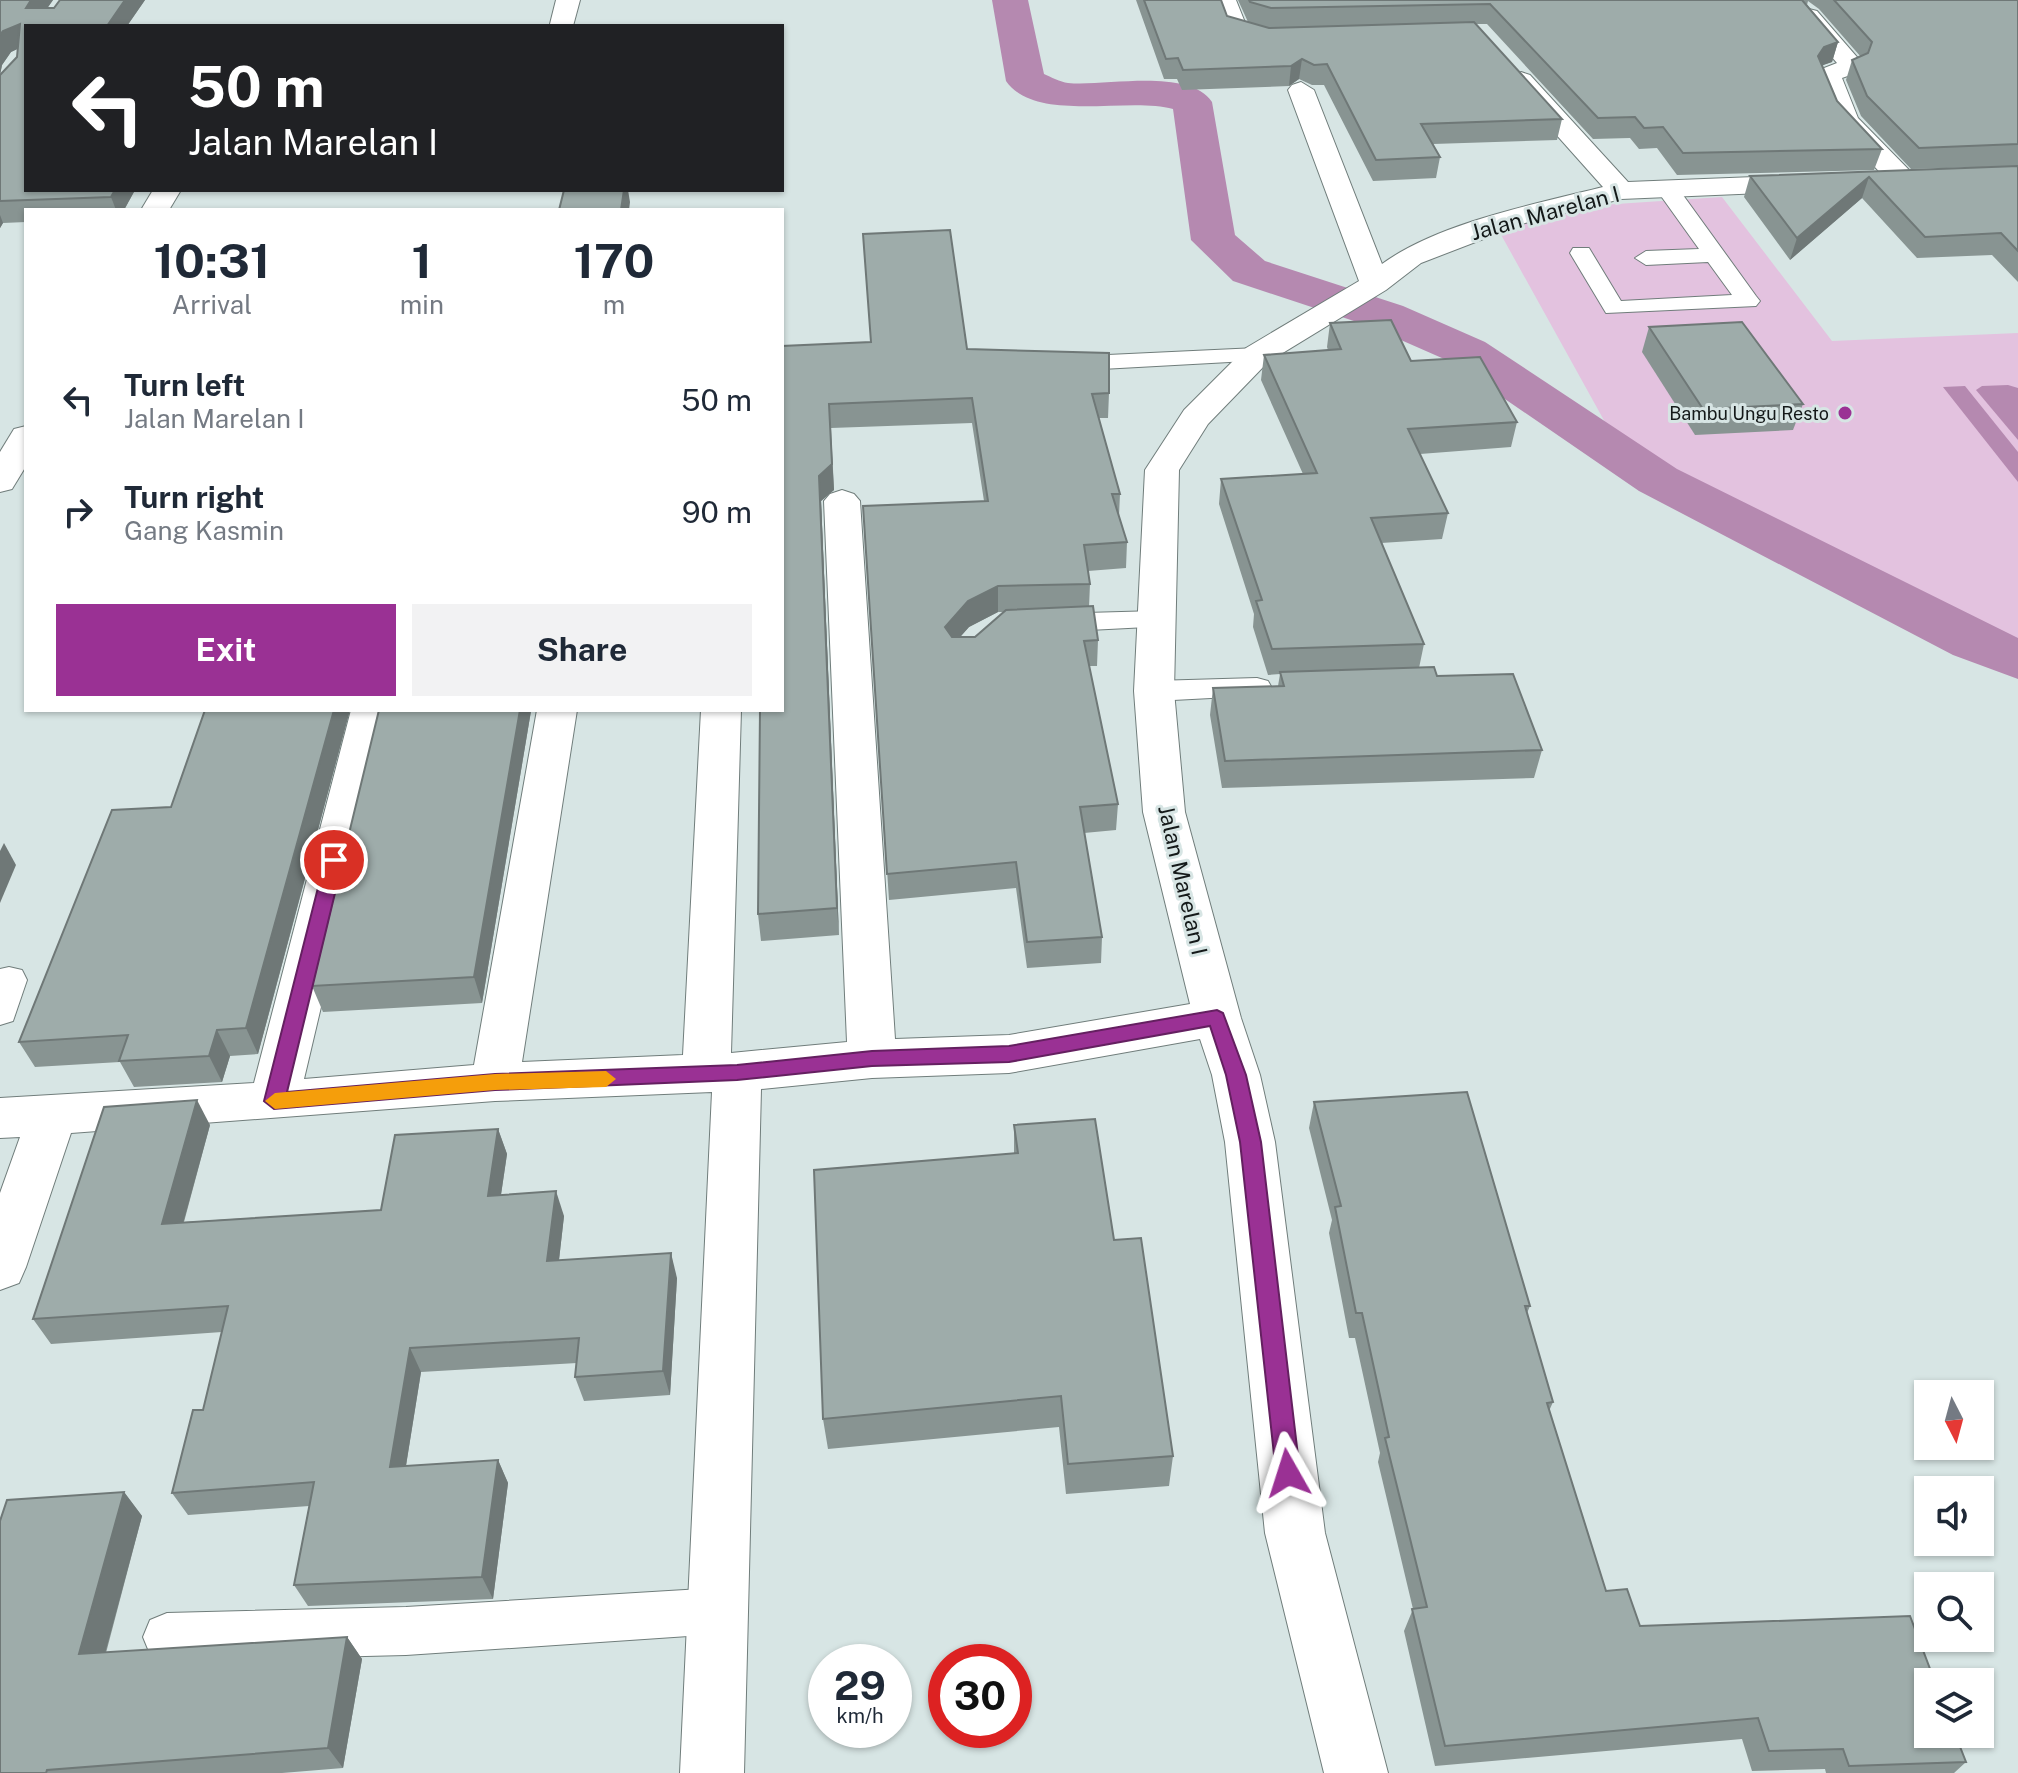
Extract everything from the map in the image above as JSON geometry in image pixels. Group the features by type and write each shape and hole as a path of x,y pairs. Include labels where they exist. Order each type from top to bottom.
{"street":[{"path":"562,24 568,0"},
{"path":"1224,0 1236,29 1253,36 1301,39"},
{"path":"1809,16 1851,64 1828,75 1846,121 1902,179"},
{"path":"1509,66 1621,191"},
{"path":"1301,90 1364,290"},
{"path":"1871,180 1930,179"},
{"name":"Jalan Marelan I","path":"1356,1773 1295,1533 1250,1142 1236,1075 1217,1018 1164,812 1154,691 1162,470 1196,417 1257,355 1364,290 1411,257 1460,236 1515,217 1621,191 1839,182"},
{"path":"0,482 24,440"},
{"path":"842,501 872,1059"},
{"path":"274,1101 371,712"},
{"path":"495,1082 557,712"},
{"path":"712,1773 718,1611 721,712"},
{"path":"0,1118 274,1101 495,1082 722,1072 872,1059 1009,1054 1217,1018"},
{"path":"0,1267 53,1113"}],"lane":[{"path":"1581,253 1614,308 1748,301 1667,189"},
{"path":"1699,234 1646,247 1715,255"},
{"path":"1662,280 1730,277"},
{"path":"1041,365 1257,355"},
{"path":"1015,624 1157,620"},
{"path":"1154,691 1281,687"},
{"path":"167,1637 406,1631 718,1611"}],"shaded area":[{"path":"1722,197 1832,341 2018,333 2018,660 1968,639 1658,480 1611,433 1494,222 1571,207"},
{"path":"2008,385 2018,388 2018,440 1976,390 1982,386"},
{"path":"1965,386 2018,452 2018,482 1943,387"}],"building":[{"path":"0,0 31,0 26,8 54,8 60,0 125,0 108,24 24,24 24,192 114,192 111,197 0,201 0,75 17,57 20,24 0,35"},
{"path":"1144,0 1221,0 1227,16 1269,28 1474,22 1562,119 1421,124 1440,157 1376,160 1327,64 1314,65 1302,59 1291,66 1183,70 1178,58 1166,59"},
{"path":"1249,0 1802,0 1838,42 1824,47 1818,56 1837,101 1882,149 1683,153 1663,127 1644,128 1635,117 1598,118 1490,4 1271,8"},
{"path":"1834,0 2018,0 2018,144 1919,148 1867,96 1852,60 1868,53 1872,42"},
{"path":"2018,166 2018,251 2001,233 1925,237 1869,177 1797,238 1750,176"},
{"path":"564,192 624,192 621,208 560,208"},
{"path":"950,230 967,349 1109,353 1109,393 1092,394 1120,494 1112,494 1127,542 1084,545 1090,584 998,586 968,601 945,627 952,637 975,637 1006,610 1093,606 1098,640 1084,641 1118,804 1080,807 1102,937 1027,942 1016,862 887,874 863,506 988,501 972,398 829,404 832,464 819,476 837,908 758,914 760,712 784,712 784,346 871,342 863,234"},
{"path":"1391,320 1411,361 1480,357 1517,422 1408,429 1448,513 1371,518 1424,644 1272,649 1256,601 1262,600 1221,479 1317,473 1264,355 1341,349 1330,323"},
{"path":"1742,322 1803,404 1703,409 1649,327"},
{"path":"1434,667 1437,676 1513,674 1542,750 1225,761 1213,688 1284,686 1280,672"},
{"path":"204,712 333,712 246,1028 217,1030 209,1056 119,1061 128,1035 19,1042 112,810 171,807"},
{"path":"379,712 520,712 474,977 312,986"},
{"path":"1467,1092 1530,1306 1525,1306 1553,1402 1547,1403 1606,1591 1627,1589 1640,1626 1910,1616 1914,1627 1914,1652 1924,1652 1930,1668 1914,1668 1914,1748 1960,1748 1966,1762 1849,1766 1843,1749 1769,1751 1758,1718 1445,1746 1412,1609 1427,1607 1385,1438 1389,1437 1362,1313 1356,1313 1335,1207 1341,1206 1314,1102"},
{"path":"197,1100 162,1224 381,1210 395,1135 498,1129 488,1196 556,1191 547,1261 671,1253 663,1371 575,1377 579,1338 410,1348 390,1467 498,1460 482,1577 294,1585 314,1482 172,1493 193,1410 203,1410 228,1306 33,1319 104,1107"},
{"path":"1095,1119 1114,1240 1141,1238 1173,1456 1068,1464 1061,1396 823,1419 814,1170 1018,1153 1014,1125"},
{"path":"124,1492 79,1654 347,1637 328,1748 47,1770 46,1773 0,1773 0,1521 7,1500"}],"waterway":[{"path":"1010,0 1026,81 1061,95 1158,92 1192,102 1213,240 1249,271 1386,316 1468,352 1658,480 1974,642 2018,660"}],"slow traffic":[{"path":"275,1101 495,1082 606,1079"}],"place":[{"name":"Bambu Ungu Resto","path":"1845,413"}],"route":[{"path":"334,860 274,1101 495,1082 737,1072 872,1059 1009,1054 1217,1018 1236,1075 1250,1142 1288,1473"}]}
